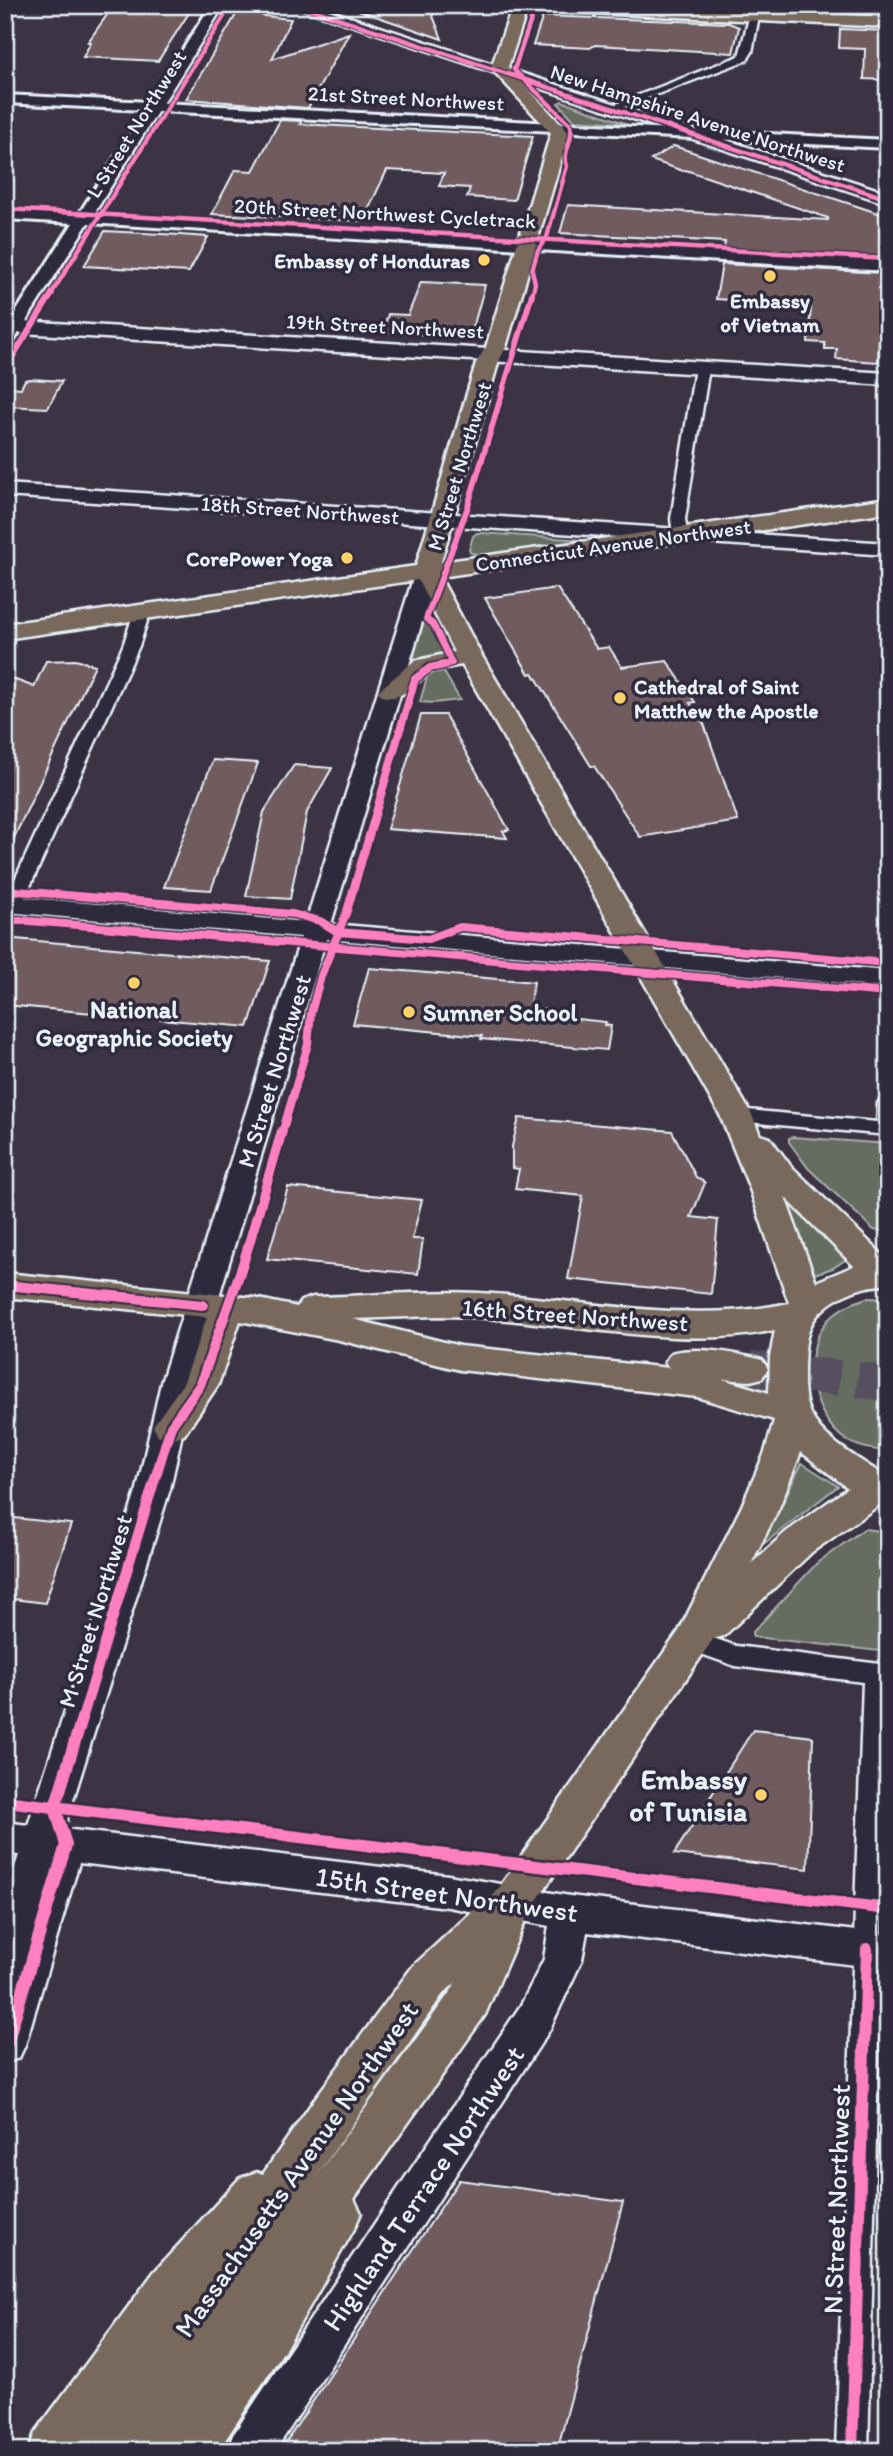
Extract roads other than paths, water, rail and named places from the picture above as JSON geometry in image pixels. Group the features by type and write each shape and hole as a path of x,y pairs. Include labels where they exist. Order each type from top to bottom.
{"main road":[{"name":"New Hampshire Avenue Northwest","path":"298,5 888,199"},
{"path":"556,127 502,72 501,61 523,5 888,22"},
{"name":"M Street Northwest","path":"228,1307 278,1057 328,931 391,691 426,584 441,519 559,138 560,133 556,127"},
{"name":"19th Street Northwest","path":"9,331 491,355 888,379"},
{"name":"18th Street Northwest","path":"5,490 888,549"},
{"name":"Connecticut Avenue Northwest","path":"426,584 680,535 888,505"},
{"name":"Connecticut Avenue Northwest","path":"5,632 139,622 888,525"},
{"path":"426,584 736,1115 779,1172 884,1272"},
{"name":"Connecticut Avenue Northwest","path":"5,650 139,622"},
{"path":"391,691 423,666 469,656"},
{"path":"9,904 888,979"},
{"path":"736,1115 766,1189 806,1309"},
{"path":"884,1272 855,1278 829,1291 806,1309 796,1323 789,1344 786,1392 792,1414 821,1450 884,1487"},
{"name":"16th Street Northwest","path":"5,1285 751,1359"},
{"name":"16th Street Northwest","path":"342,1318 476,1304 670,1322 722,1324 772,1320 806,1309"},
{"path":"171,1426 200,1385 228,1307"},
{"name":"16th Street Northwest","path":"342,1318 460,1358 682,1382 729,1391 792,1414"},
{"name":"Massachusetts Avenue Northwest","path":"146,2451 469,2001 512,1902 693,1641 760,1508 783,1452 792,1414"},
{"name":"M Street Northwest","path":"5,1958 55,1844 171,1426"},
{"name":"Massachusetts Avenue Northwest","path":"693,1641 799,1542 884,1487"},
{"name":"15th Street Northwest","path":"5,1838 448,1891 570,1913 878,1950"},
{"path":"5,2045 55,1844"},
{"name":"Massachusetts Avenue Northwest","path":"98,2451 215,2286 332,2112 428,1980 512,1902"},
{"name":"Highland Terrace Northwest","path":"249,2451 535,2018 563,1960 570,1913"},
{"path":"53,2451 171,2288 332,2112"},
{"path":"188,2451 270,2329 318,2250 382,2124"}],"street":[{"name":"L Street Northwest","path":"9,331 218,5"},
{"path":"612,108 743,58 747,54 754,16"},
{"name":"21st Street Northwest","path":"5,99 888,144"},
{"path":"5,214 888,266"},
{"path":"680,535 678,519 702,368"},
{"path":"9,904 139,622"},
{"path":"736,1115 888,1129 888,1103"},
{"path":"693,1641 735,1656 882,1675"},
{"name":"N Street Northwest","path":"852,2451 878,1950 882,1675"}],"tunnel":[{"path":"750,1369 888,1383"}],"place":[{"name":"Embassy of Honduras","path":"484,260"},
{"name":"Embassy of Vietnam","path":"770,276"},
{"name":"CorePower Yoga","path":"347,558"},
{"name":"Cathedral of Saint Matthew the Apostle","path":"620,698"},
{"name":"National Geographic Society","path":"134,983"},
{"name":"Sumner School","path":"409,1012"},
{"name":"Embassy of Tunisia","path":"761,1795"}]}
